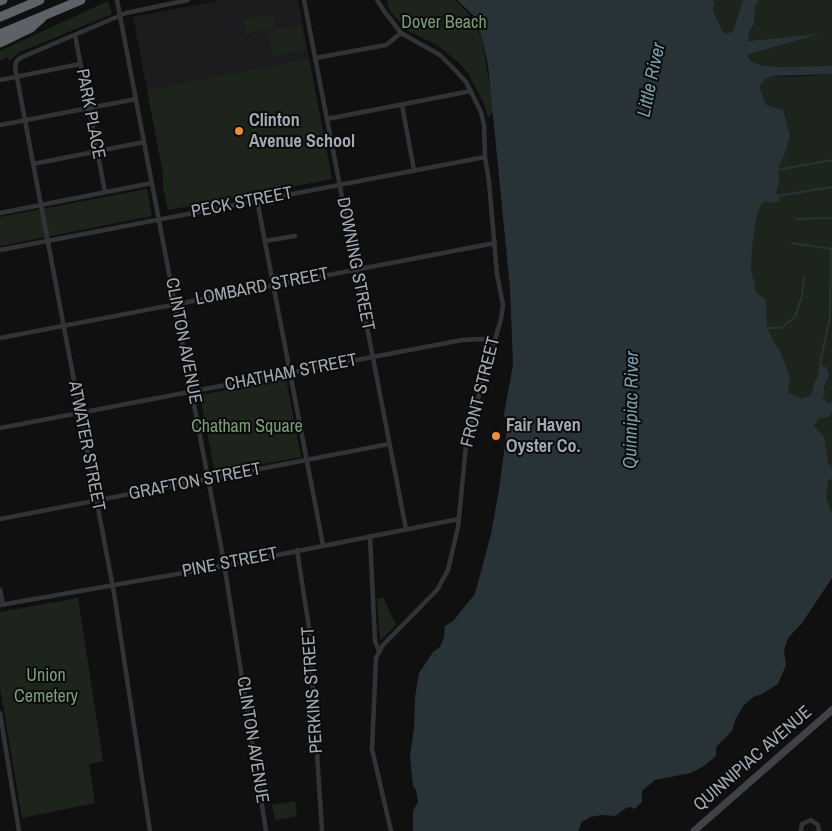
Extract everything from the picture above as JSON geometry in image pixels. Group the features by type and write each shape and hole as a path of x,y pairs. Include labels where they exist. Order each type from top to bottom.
{"highway":[{"path":"0,16 40,0"},
{"path":"0,34 81,0"},
{"path":"0,43 31,28 44,15"}],"main road":[{"name":"QUINNIPIAC AVENUE","path":"694,831 832,710"}],"street":[{"name":"CLINTON AVENUE","path":"118,0 209,479 266,831"},
{"path":"75,35 130,11 188,0"},
{"name":"DOWNING STREET","path":"304,0 406,529"},
{"name":"FRONT STREET","path":"377,0 384,12 401,32 440,55 456,71 471,91 483,119 497,274 503,305 501,319 467,436 458,519 450,565 441,585 379,650"},
{"path":"315,58 386,45 401,32"},
{"name":"ATWATER STREET","path":"75,35 20,58 16,62 15,68 113,585 150,831"},
{"name":"PARK PLACE","path":"75,35 105,192"},
{"path":"0,80 80,64"},
{"path":"327,119 471,91"},
{"path":"0,125 136,99"},
{"path":"402,105 414,170"},
{"path":"33,164 144,142"},
{"name":"PECK STREET","path":"0,250 485,157"},
{"path":"0,213 152,183"},
{"path":"257,200 323,545"},
{"path":"265,241 295,236"},
{"name":"LOMBARD STREET","path":"0,338 495,243"},
{"name":"CHATHAM STREET","path":"0,428 462,340 483,340 494,343"},
{"name":"GRAFTON STREET","path":"0,519 389,444"},
{"name":"PINE STREET","path":"1,604 224,565 458,519"},
{"path":"370,536 375,641 379,650 375,666 372,749 391,831"},
{"name":"PERKINS STREET","path":"297,550 309,628 322,831"},
{"path":"0,590 1,604"},
{"path":"0,712 19,831"},
{"path":"801,831 802,824 811,820 818,825 819,831"}],"shaded area":[{"name":"Clinton Avenue School","path":"222,0 298,0 332,179 168,210 163,187 163,173 133,17"}],"green space":[{"name":"Dover Beach","path":"386,0 455,0 469,14 482,39 494,112 488,117 484,104 468,73 458,62 437,45 408,31 392,13"},
{"path":"712,0 743,0 733,31 727,34 723,32 713,11 715,4"},
{"path":"759,0 832,0 832,66 773,67 751,61 747,55 815,35 747,41 749,32 754,24 755,7"},
{"path":"108,1 112,14 20,52 9,61 8,57 0,61 0,51"},
{"path":"272,14 275,28 246,34 244,20"},
{"path":"300,25 305,50 272,56 268,31"},
{"name":"Clinton Avenue School","path":"309,59 332,179 168,210 147,90"},
{"path":"832,74 832,522 828,525 807,403 788,395 750,291 744,75 793,77"},
{"path":"147,189 152,216 0,246 0,217"},
{"name":"Chatham Square","path":"286,379 301,457 215,473 200,395"},
{"path":"383,597 396,625 380,641 377,599"},
{"name":"Union Cemetery","path":"78,598 103,761 89,764 95,803 22,818 0,688 0,612"},
{"path":"295,801 297,816 275,820 272,805"}],"water":[{"path":"457,0 712,0 715,3 713,11 723,32 727,34 733,31 743,0 759,0 755,7 754,24 749,32 748,41 819,34 747,55 751,61 774,67 832,66 832,74 773,76 765,79 759,86 766,105 783,110 790,136 784,156 777,170 780,178 776,192 780,200 775,203 766,201 761,204 756,219 751,269 756,293 766,300 767,328 780,351 790,377 789,393 802,399 811,395 820,364 826,367 829,372 828,379 823,387 825,392 822,398 828,403 832,402 832,411 829,417 820,418 813,425 824,436 828,463 832,467 832,478 828,481 826,497 832,514 832,578 802,623 788,638 784,650 786,665 778,684 753,697 744,705 735,720 732,731 716,747 716,756 704,766 691,773 655,780 642,791 642,802 634,809 631,807 626,808 615,816 602,815 590,817 582,822 578,831 413,831 413,811 418,802 416,790 413,786 410,757 419,673 433,652 440,647 444,637 445,626 453,621 475,594 491,534 499,490 507,429 504,414 513,365 510,288 488,65 482,38 473,15"}],"waterway":[{"path":"777,170 832,160"},
{"path":"778,196 832,187"},
{"path":"796,219 832,218"},
{"path":"792,243 832,249"},
{"path":"820,364 830,317 831,249"},
{"path":"767,328 781,328 795,317 802,296 804,277"}],"place":[{"name":"Clinton Avenue School","path":"239,131"},
{"name":"Fair Haven Oyster Co.","path":"496,436"}],"water label":[{"name":"Little River","path":"652,80"},
{"name":"Quinnipiac River","path":"632,410"}]}
